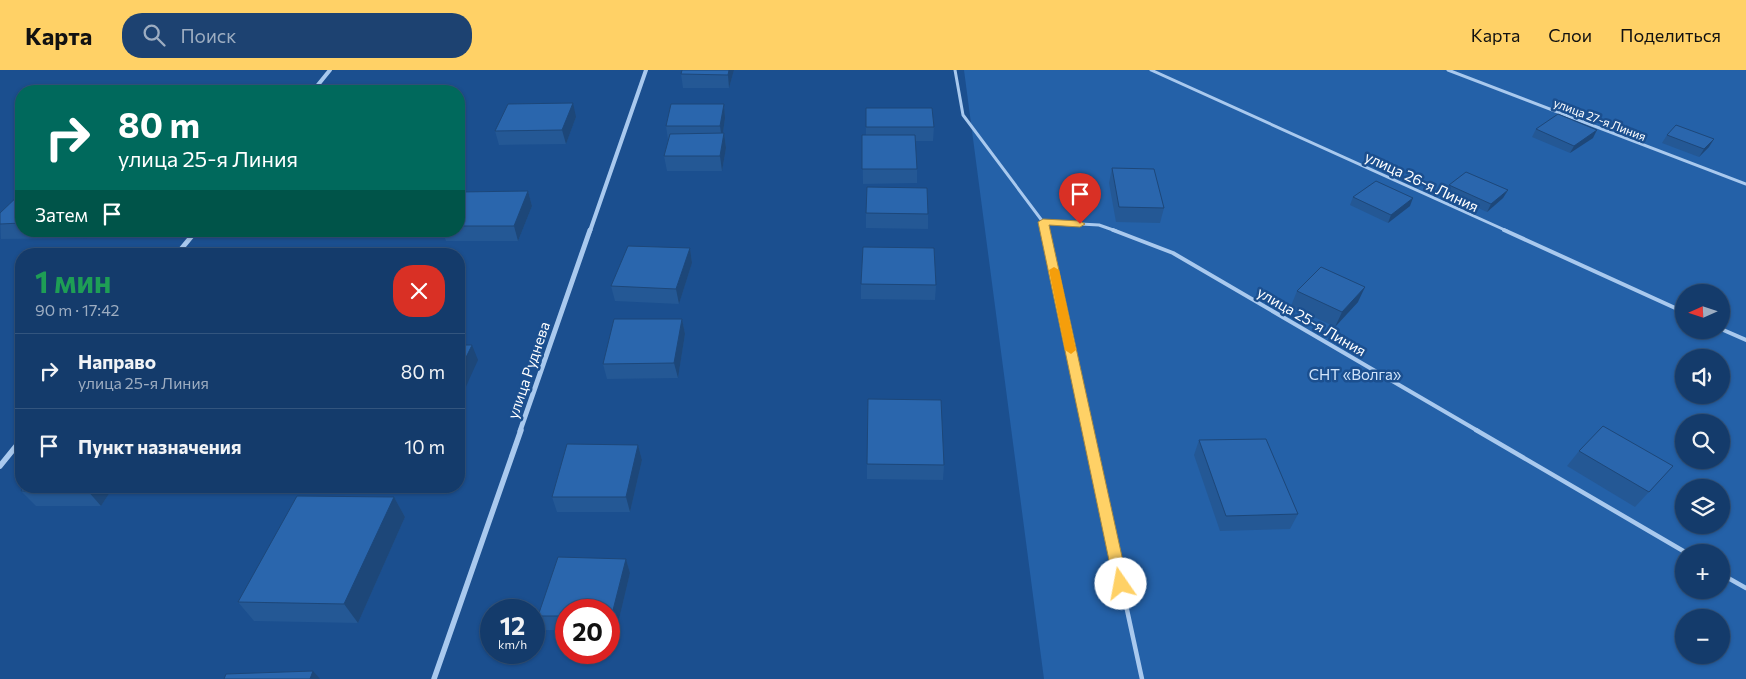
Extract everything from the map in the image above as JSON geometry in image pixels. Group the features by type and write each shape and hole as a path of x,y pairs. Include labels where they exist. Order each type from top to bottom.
{"street":[{"path":"318,85 330,70"},
{"name":"улица Руднева","path":"434,679 646,70"},
{"path":"182,248 191,237"},
{"path":"0,466 15,447"}],"lane":[{"path":"955,70 964,115 1043,222 1142,679"},
{"name":"улица 26-я Линия","path":"1151,70 1675,308"},
{"name":"улица 27-я Линия","path":"1448,70 1746,184"},
{"name":"улица 25-я Линия","path":"1043,222 1099,225 1173,253 1675,546"},
{"path":"1730,333 1746,340"},
{"path":"1730,579 1746,588"}],"green space":[{"name":"СНТ «Волга»","path":"964,70 1746,70 1746,679 1044,679"}],"building":[{"path":"682,70 729,70 728,75 681,74"},
{"path":"573,103 562,130 495,131 508,104"},
{"path":"671,104 724,104 720,126 666,126"},
{"path":"866,108 932,108 934,127 866,127"},
{"path":"1558,114 1597,130 1574,146 1536,129"},
{"path":"1676,125 1714,139 1704,149 1667,135"},
{"path":"724,133 720,156 664,156 670,134"},
{"path":"862,135 915,135 917,169 862,169"},
{"path":"1112,168 1154,169 1164,208 1119,207"},
{"path":"1466,172 1508,190 1491,204 1449,185"},
{"path":"1376,181 1413,198 1391,215 1353,197"},
{"path":"867,187 927,188 928,214 866,213"},
{"path":"528,191 514,226 465,226 465,192"},
{"path":"15,199 15,223 0,224 0,213"},
{"path":"628,246 690,248 676,289 611,286"},
{"path":"863,247 934,248 936,285 861,284"},
{"path":"1321,267 1365,287 1342,312 1297,291"},
{"path":"614,319 682,319 674,363 603,364"},
{"path":"465,345 472,345 465,360"},
{"path":"868,399 941,400 944,465 867,464"},
{"path":"1603,426 1673,466 1649,492 1579,451"},
{"path":"1266,439 1298,514 1226,516 1199,440"},
{"path":"567,444 638,445 626,497 552,497"},
{"path":"297,496 394,497 344,604 238,602"},
{"path":"558,557 626,559 616,599 555,599 555,616 545,616 544,599"},
{"path":"313,671 310,679 224,679 226,674"}],"slow traffic":[{"path":"1054,270 1071,350"}],"route":[{"path":"1080,224 1043,222 1121,584"}]}
